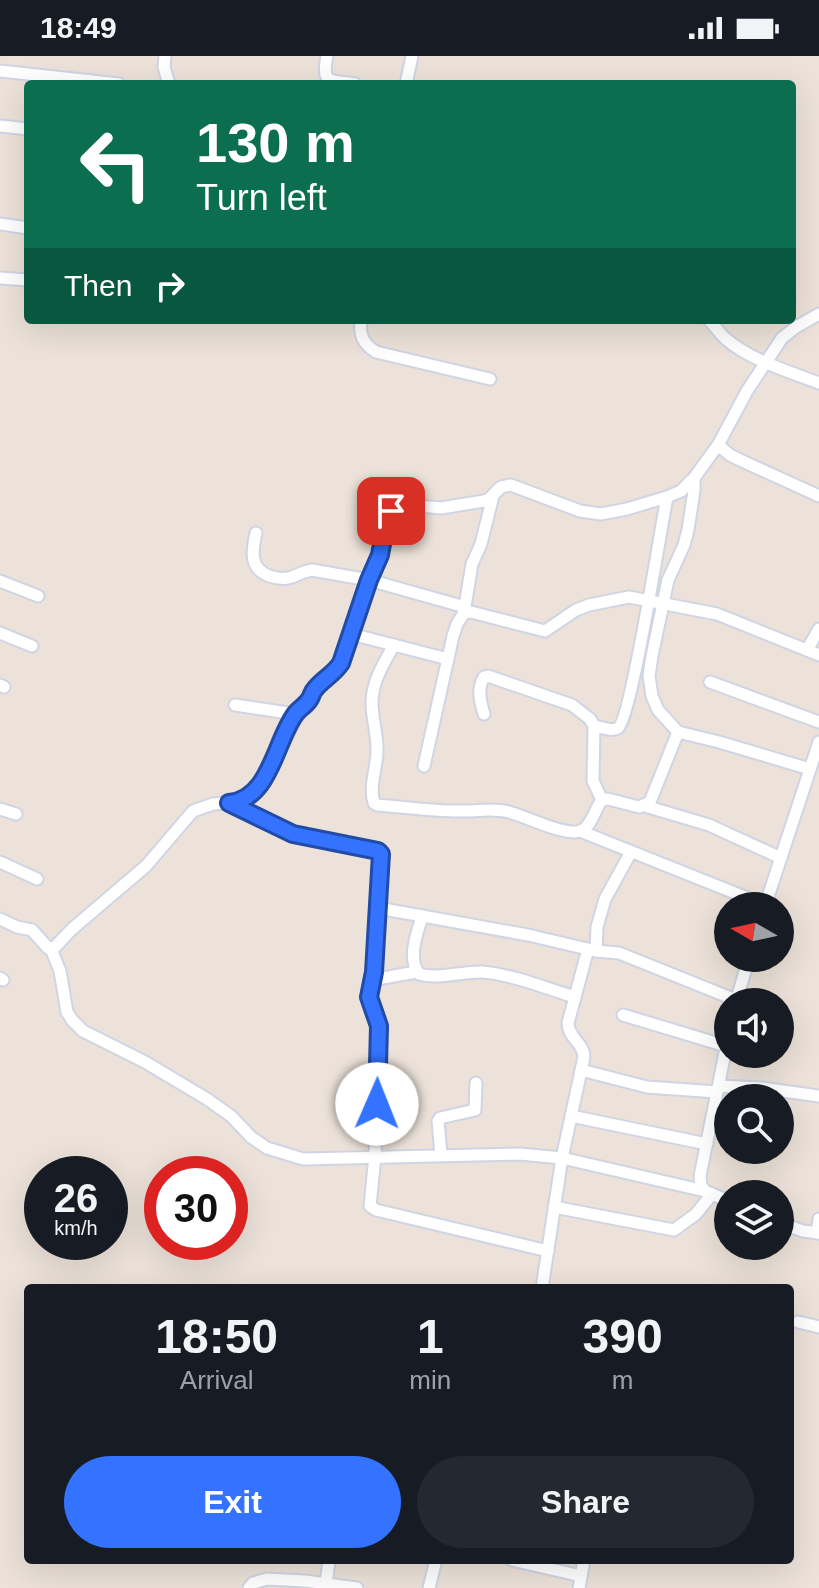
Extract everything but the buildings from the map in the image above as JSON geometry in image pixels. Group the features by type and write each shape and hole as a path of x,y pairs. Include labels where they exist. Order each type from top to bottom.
{"street":[{"path":"165,56 168,80"},
{"path":"327,56 325,76 334,80"},
{"path":"407,80 412,56"},
{"path":"0,71 82,80"},
{"path":"0,126 24,129"},
{"path":"0,224 24,227"},
{"path":"0,278 24,280"},
{"path":"51,949 146,866 193,811 245,799 259,785 295,714 316,688 339,667 380,555 387,517 391,511 408,505 441,508 484,501 501,487 511,485 580,511 601,514 681,491 718,445 747,391 782,338 819,314"},
{"path":"360,324 367,347 376,352 490,379"},
{"path":"712,324 726,340 747,353 819,383"},
{"path":"718,445 730,455 819,496"},
{"path":"694,478 688,530 668,580 663,603 649,676 652,696 658,710 678,732 810,769"},
{"path":"424,766 457,624 465,610 472,564 481,544 493,496"},
{"path":"594,726 612,730 621,725 636,675 667,497"},
{"path":"256,533 253,560 256,567 268,575 287,578 312,570 369,580 545,631 576,610 629,597 717,614 819,655"},
{"path":"0,581 38,596"},
{"path":"807,650 819,629"},
{"path":"0,633 32,646"},
{"path":"351,634 448,659"},
{"path":"394,645 374,688 372,704 378,747 372,790 374,803 513,813 539,824 580,831 730,892"},
{"path":"484,714 480,690 484,677 488,676 572,705 594,726 593,781 602,800"},
{"path":"710,682 819,722"},
{"path":"235,705 295,714"},
{"path":"645,806 650,802 678,732"},
{"path":"770,892 819,742"},
{"path":"805,783 819,791"},
{"path":"580,831 586,827 602,800 608,799 645,806 709,825 781,858"},
{"path":"229,803 293,834 381,854 369,997 379,1026 375,1156 370,1206 376,1210 548,1251"},
{"path":"0,809 16,814"},
{"path":"543,1284 562,1158 584,1053 568,1029 605,899 631,852"},
{"path":"0,862 37,879"},
{"path":"378,908 619,953 714,992"},
{"path":"416,972 415,942 422,916"},
{"path":"0,919 32,930 51,949 72,1020 93,1038 145,1062 207,1099 231,1116 261,1145 303,1159 520,1154 562,1158 714,1195"},
{"path":"372,980 416,972 432,976 467,971 497,974 575,997"},
{"path":"623,1015 714,1039"},
{"path":"581,1070 647,1087 714,1089"},
{"path":"441,1155 438,1121 475,1110 476,1083"},
{"path":"794,1092 819,1096"},
{"path":"708,1192 701,1186 700,1176 714,1109"},
{"path":"571,1116 707,1144"},
{"path":"554,1207 674,1230 696,1214 708,1192"},
{"path":"794,1228 818,1233 819,1219"},
{"path":"798,1322 819,1327"},
{"path":"326,1584 328,1564"},
{"path":"429,1588 435,1564"},
{"path":"524,1564 580,1582"},
{"path":"249,1588 253,1583 267,1579 276,1584 305,1581 357,1588"}],"route":[{"path":"377,1104 379,1026 369,997 374,972 381,854 293,834 229,803 245,799 259,785 295,714 341,663 380,555 384,529 391,511"}]}
